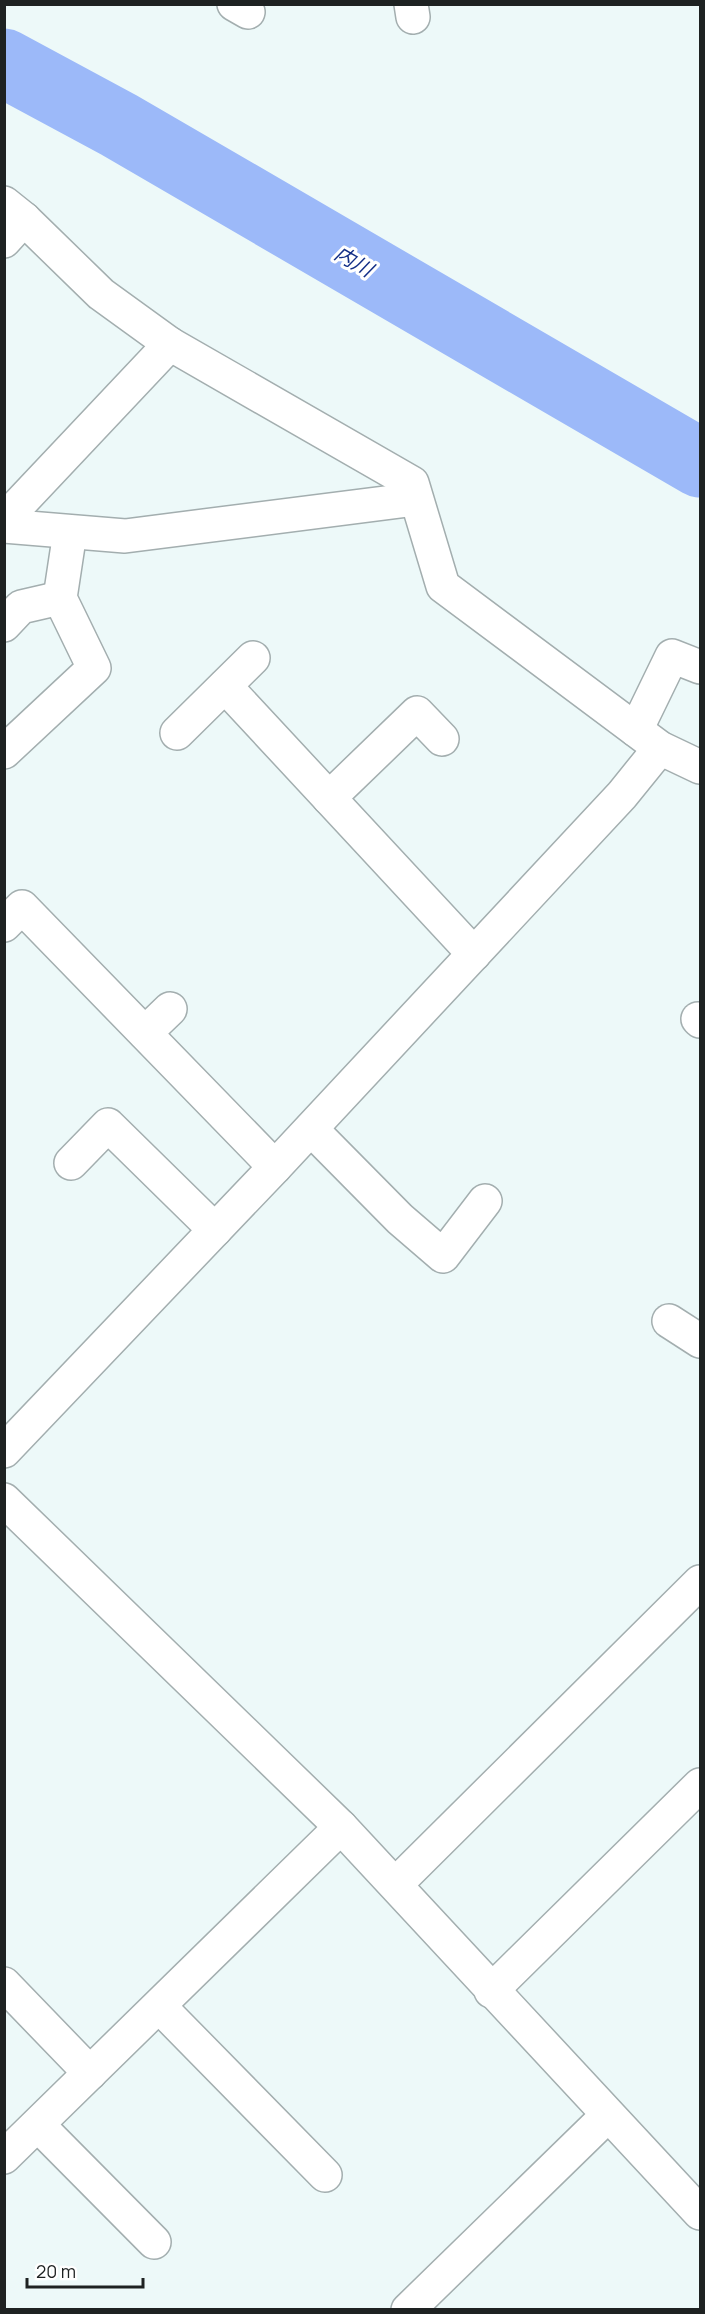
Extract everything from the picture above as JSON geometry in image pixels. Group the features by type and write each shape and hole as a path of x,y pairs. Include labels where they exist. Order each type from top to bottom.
{"street":[{"path":"11,221 101,294 170,344 412,483 443,586 648,739 700,767"},
{"path":"4,520 170,344"},
{"path":"4,526 125,536 416,499"},
{"path":"4,752 94,668 60,598 70,532"},
{"path":"4,625 21,607 60,598"},
{"path":"4,1450 311,1129 622,795 648,739 672,656 700,667"},
{"path":"177,734 254,658"},
{"path":"225,686 474,954"},
{"path":"329,798 417,713 442,739"},
{"path":"4,925 22,907 275,1167"},
{"path":"145,1033 170,1009"},
{"path":"71,1163 108,1125 215,1230"},
{"path":"311,1129 400,1219 443,1256 485,1201"},
{"path":"669,1321 700,1341"},
{"path":"4,1500 341,1827 396,1884 491,1991 700,2213"},
{"path":"396,1884 700,1582"},
{"path":"491,1991 700,1785"},
{"path":"4,2157 341,1827"},
{"path":"4,1984 90,2073"},
{"path":"159,2006 325,2175"},
{"path":"408,2310 608,2115"},
{"path":"38,2125 154,2242"}],"waterway":[{"name":"内川","path":"4,63 119,125 700,463"}]}
